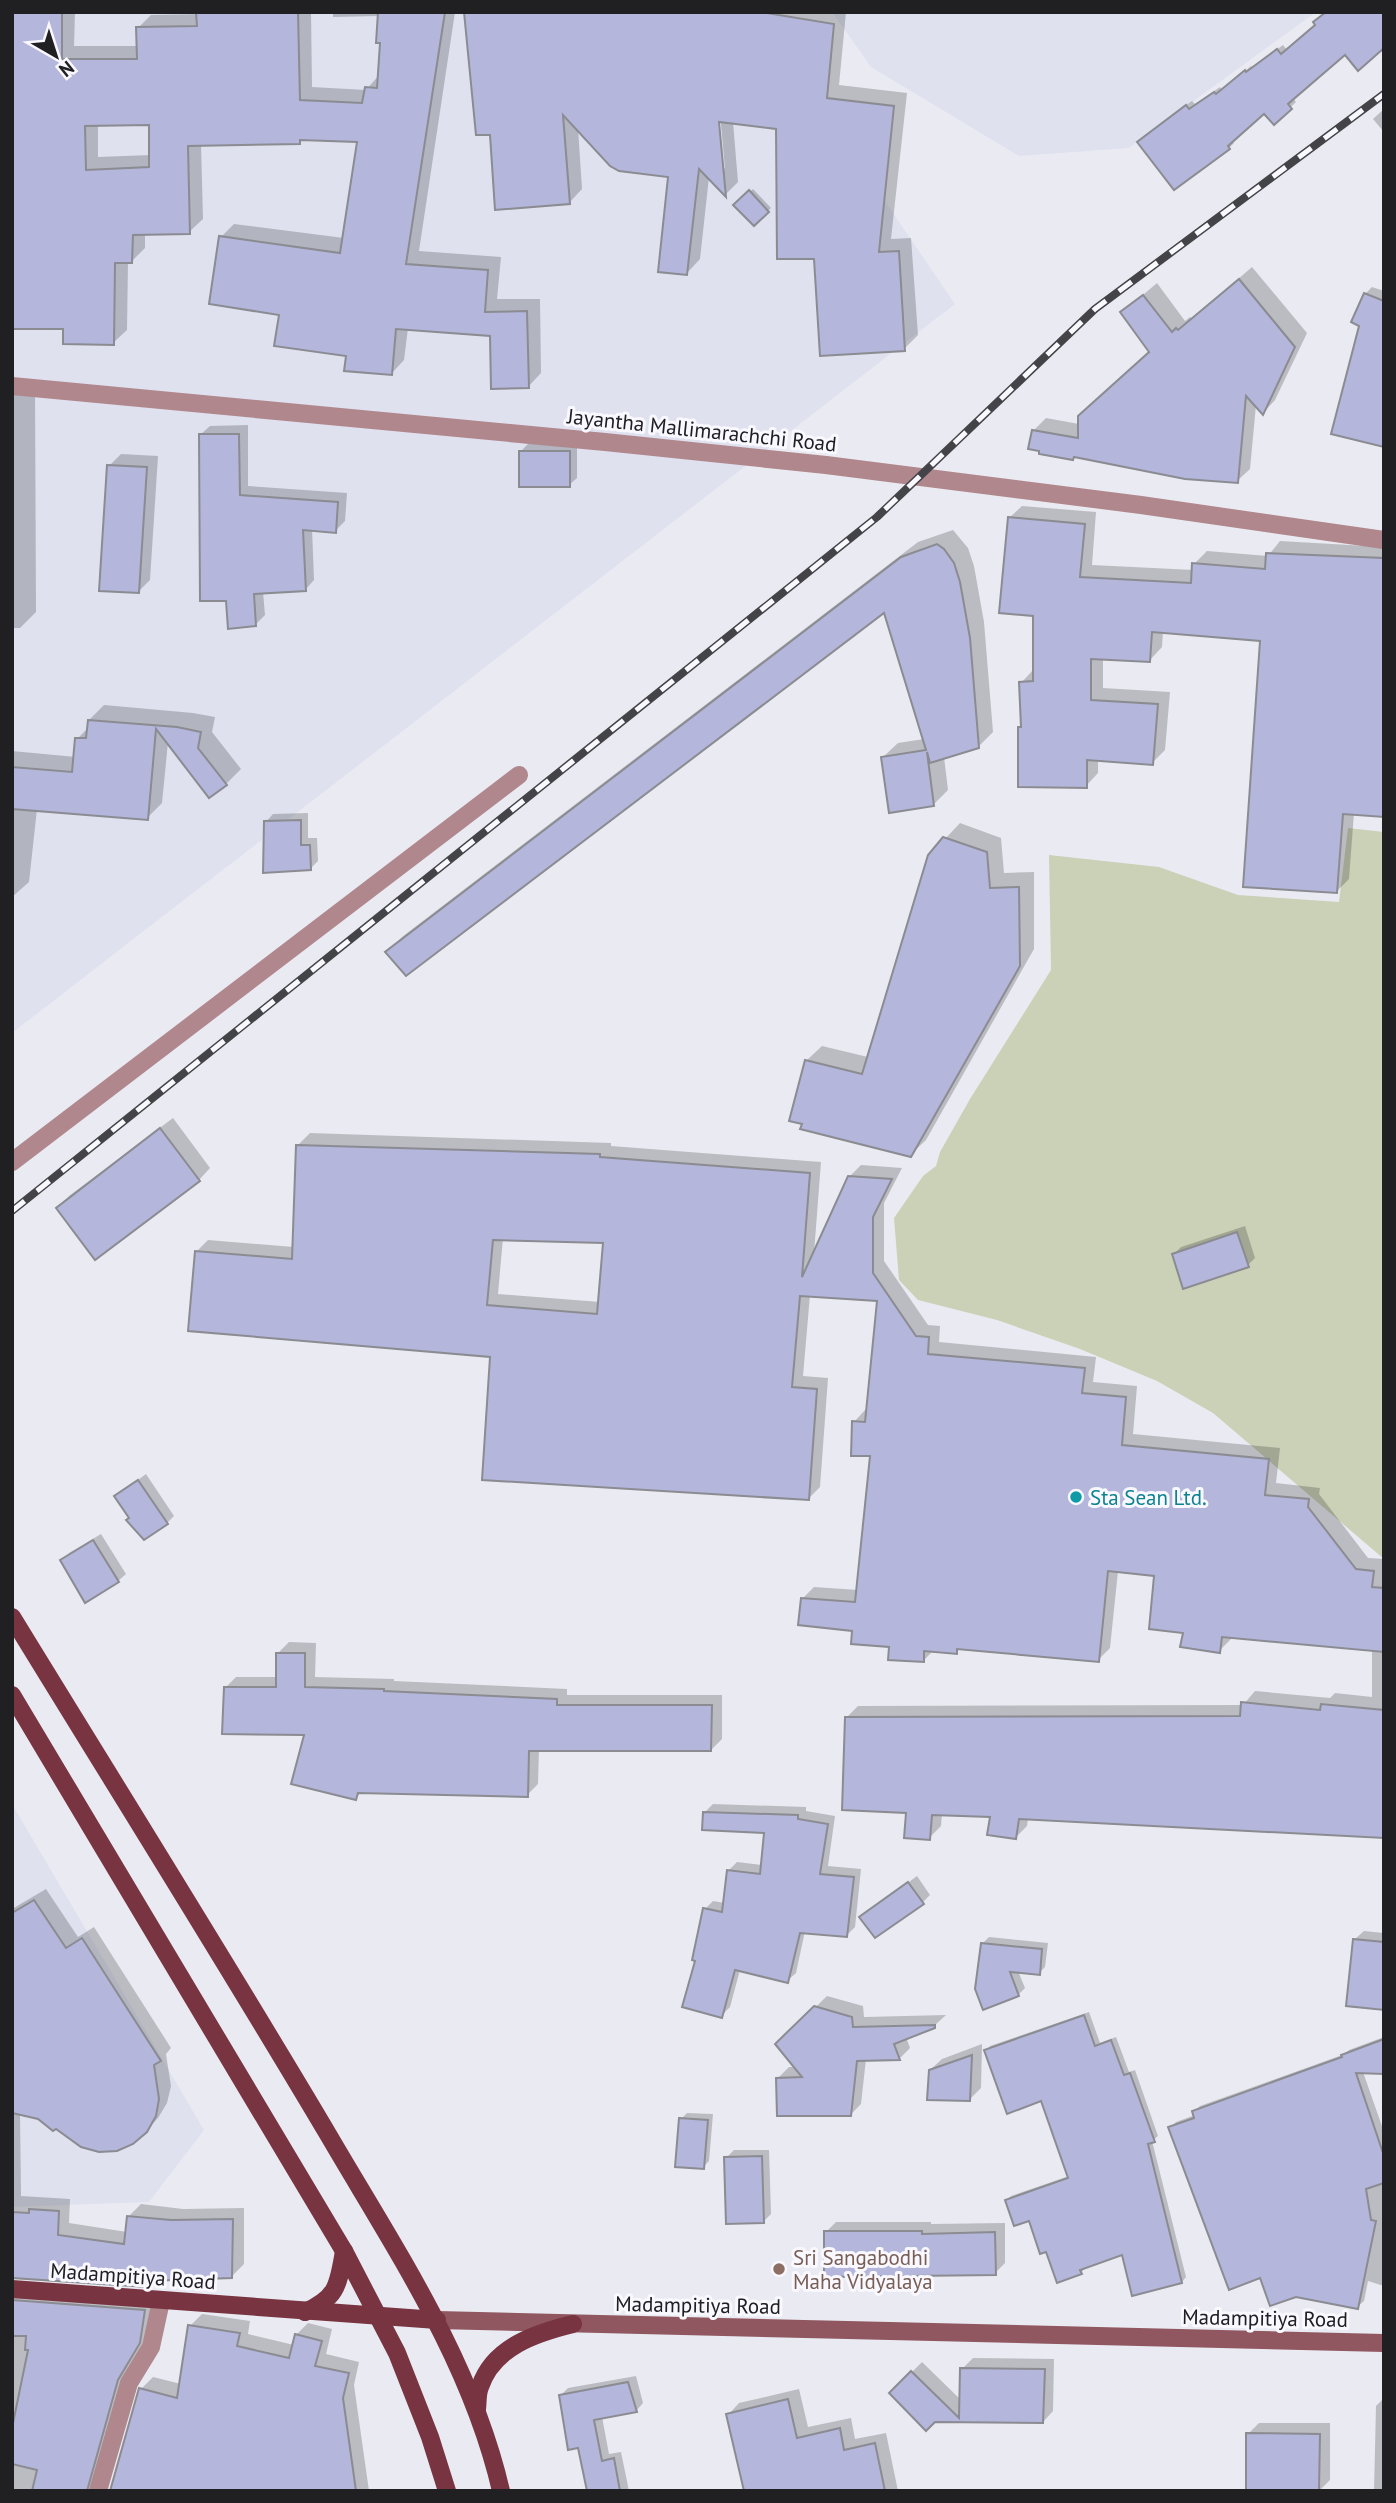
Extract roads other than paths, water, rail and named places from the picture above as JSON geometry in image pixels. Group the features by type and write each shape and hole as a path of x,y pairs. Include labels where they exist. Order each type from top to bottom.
{"main road":[{"path":"12,1617 274,2044 437,2320 477,2410 501,2491"},
{"path":"12,1695 344,2251 397,2353 447,2491"},
{"path":"306,2312 324,2304 333,2294 339,2282 344,2251"},
{"name":"Madampitiya Road","path":"12,2290 437,2320 1384,2343"},
{"path":"477,2410 480,2387 489,2369 500,2357 527,2338 573,2324"}],"street":[{"name":"Jayantha Mallimarachchi Road","path":"12,386 813,464 1140,505 1384,540"},
{"path":"12,1162 519,775"},
{"path":"97,2491 129,2383 152,2347 161,2301"}],"railway":[{"path":"12,1211 877,517 1095,309 1384,94"}],"place":[{"name":"Sta Sean Ltd.","path":"1076,1497"},
{"name":"Sri Sangabodhi Maha Vidyalaya","path":"779,2269"}]}
